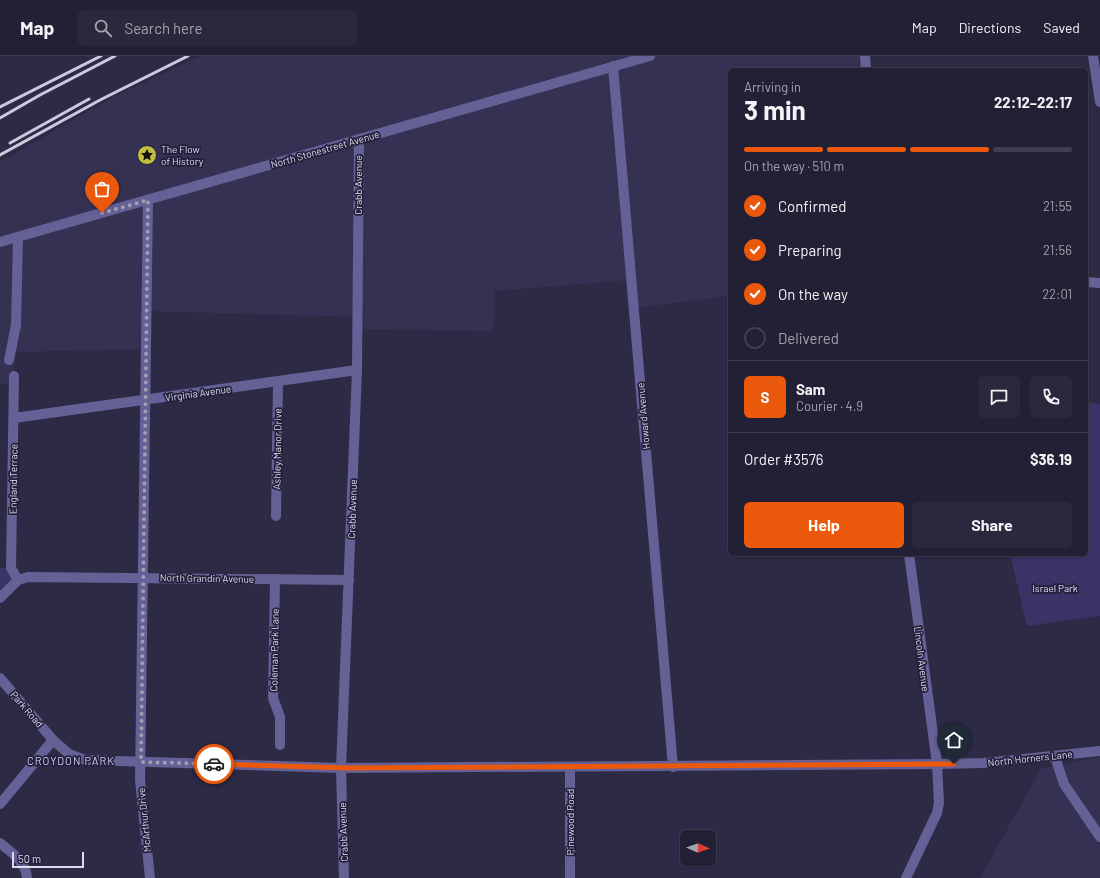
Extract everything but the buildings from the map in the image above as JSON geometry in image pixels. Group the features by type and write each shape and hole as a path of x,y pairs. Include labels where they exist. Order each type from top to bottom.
{"street":[{"name":"North Stonestreet Avenue","path":"0,242 650,56"},
{"path":"865,56 866,68"},
{"path":"1093,56 1100,102"},
{"name":"Howard Avenue","path":"613,66 673,766"},
{"name":"Crabb Avenue","path":"344,878 341,768 350,580 357,370 359,139"},
{"name":"McArthur Drive","path":"148,200 140,780 150,878"},
{"path":"10,360 16,326 18,237"},
{"path":"1088,282 1100,283"},
{"name":"Virginia Avenue","path":"14,418 146,401 357,370"},
{"name":"England Terrace","path":"14,376 12,568 18,580"},
{"name":"Ashley Manor Drive","path":"276,516 278,382"},
{"name":"Lincoln Avenue","path":"906,878 937,813 939,803 937,764 909,556"},
{"name":"North Grandin Avenue","path":"18,580 28,577 143,577 350,580"},
{"name":"Coleman Park Lane","path":"275,579 273,698 280,718 280,745"},
{"path":"0,598 18,580"},
{"name":"Park Road","path":"0,678 54,740"},
{"path":"0,804 54,740"},
{"name":"North Horners Lane","path":"54,740 69,754 84,760 341,768 970,764 1055,757 1100,751"},
{"path":"1055,757 1064,784 1100,837"},
{"name":"Pinewood Road","path":"570,767 570,878"},
{"path":"0,842 17,858 26,871 26,878"}],"shaded area":[{"path":"201,56 865,56 866,68 728,68 728,296 634,308 631,280 495,291 494,331 357,329 357,317 147,311 146,349 15,352 14,382 0,384 0,162 115,96"},
{"path":"1100,757 1100,878 980,878 1041,769"}],"green space":[{"name":"Israel Park","path":"1088,402 1100,404 1100,616 1027,626 1010,556 1088,556"},
{"path":"0,568 11,568 18,580 0,598"}],"railway":[{"path":"0,107 101,56"},
{"path":"0,118 40,95 115,56"},
{"path":"0,155 100,100 188,56"},
{"path":"10,143 89,99"}],"way so far":[{"path":"102,213 148,200 141,762 214,764"}],"place":[{"name":"The Flow of History","path":"147,155"}],"district":[{"name":"CROYDON PARK","path":"71,761"}],"route":[{"path":"214,764 350,768 954,764"}]}
